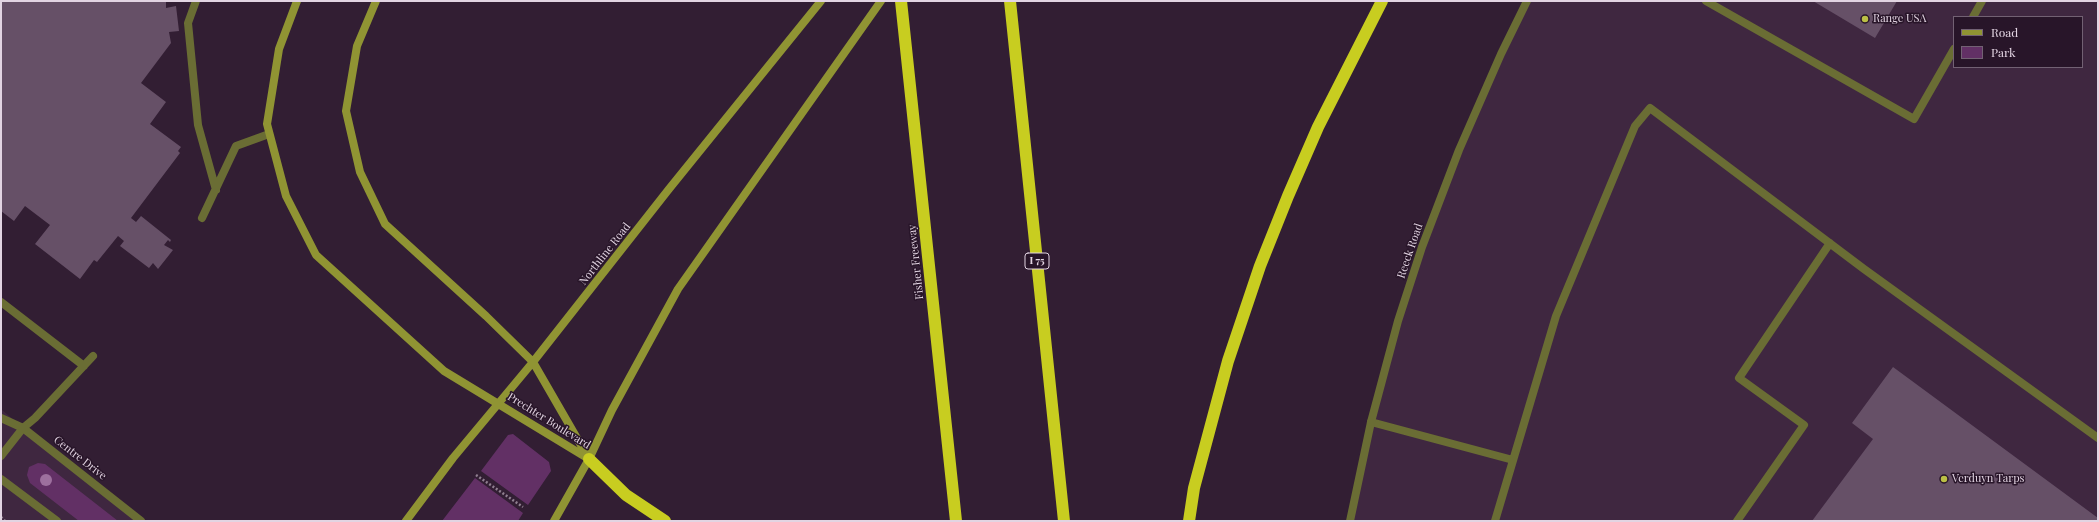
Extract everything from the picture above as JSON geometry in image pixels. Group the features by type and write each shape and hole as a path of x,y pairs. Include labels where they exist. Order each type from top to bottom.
{"highway":[{"name":"Fisher Freeway","path":"901,1 956,521"},
{"name":"I 75","path":"1010,1 1064,521"},
{"path":"1188,521 1194,488 1228,361 1260,266 1318,127 1382,1"},
{"path":"589,459 626,495 666,521"}],"main road":[{"name":"Prechter Boulevard","path":"296,1 279,48 267,124 286,196 316,255 444,371 589,459"},
{"name":"Prechter Boulevard","path":"376,1 357,46 346,111 360,172 385,224 486,316 533,362 589,459"},
{"name":"Northline Road","path":"406,521 453,458 533,362 669,189 821,1"},
{"path":"554,521 589,459 612,410 678,289 881,1"}],"street":[{"path":"196,1 188,23 198,125 216,190"},
{"name":"Reeck Road","path":"1350,521 1371,422 1398,322 1425,240 1462,143 1501,54 1527,1"},
{"path":"1706,1 1914,119 1953,52"},
{"path":"1974,16 1982,1"},
{"path":"1495,521 1556,316 1635,126 1650,108 1830,243 2098,438"},
{"path":"202,218 236,146 270,134"},
{"path":"1737,521 1804,425 1739,378 1830,243"},
{"path":"1,302 84,366"},
{"path":"1,456 23,428 93,356"},
{"name":"Centre Drive","path":"1,418 23,428 141,521"},
{"path":"1371,422 1513,460"},
{"path":"1,478 56,521"}],"path":[{"path":"476,475 523,507"},
{"path":"1,517 5,521"}],"shaded area":[{"path":"1527,1 2098,1 2098,521 1350,521 1398,321 1459,150"},
{"path":"1,409 23,428 141,521 1,521"}],"green space":[{"path":"513,434 549,462 551,471 528,505 481,471 508,435"},
{"path":"38,463 45,464 118,521 79,521 30,483 27,475 29,467"},
{"path":"475,478 523,513 518,521 442,521"}],"building":[{"path":"1,1 166,1 166,8 176,6 179,31 169,32 171,43 141,83 166,102 150,124 181,147 178,151 180,153 131,218 136,222 141,216 171,240 170,242 168,240 164,245 173,250 158,269 153,263 149,268 120,246 124,241 118,236 97,262 94,260 80,279 35,244 50,225 25,206 14,221 1,211"},
{"name":"Range USA","path":"1813,1 1897,1 1875,38"},
{"name":"Verduyn Tarps","path":"1893,367 2098,518 2098,521 1812,521 1873,439 1852,423"}],"place":[{"name":"Range USA","path":"1865,19"},
{"name":"Verduyn Tarps","path":"1944,479"}]}
